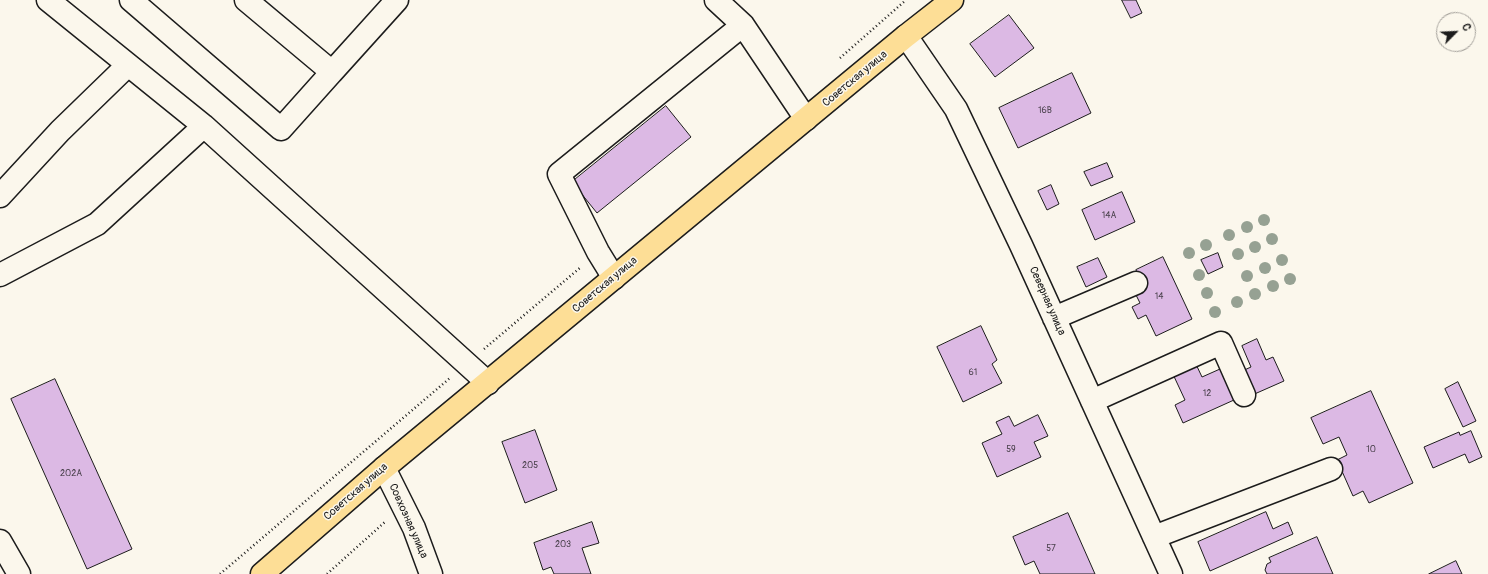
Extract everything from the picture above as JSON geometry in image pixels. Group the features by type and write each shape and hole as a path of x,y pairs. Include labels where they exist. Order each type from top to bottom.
{"main road":[{"name":"Советская улица","path":"262,574 384,468 906,36 952,0"}],"street":[{"path":"48,0 204,126 488,383"},
{"path":"130,0 281,129 397,0"},
{"path":"246,0 332,72"},
{"path":"716,0 743,25"},
{"path":"730,0 743,25 806,119"},
{"path":"614,278 598,252 559,174 743,25"},
{"name":"Северная улица","path":"906,36 956,109 1021,245 1171,574"},
{"path":"0,196 60,131 128,66"},
{"path":"0,275 96,224 204,126"},
{"path":"1054,318 1132,290"},
{"path":"1092,401 1221,343 1244,396"},
{"name":"Совхозная улица","path":"384,468 414,528 431,574"},
{"path":"1154,537 1331,470"},
{"path":"0,541 19,574"}],"path":[{"path":"834,63 906,0"},
{"path":"220,574 598,252"},
{"path":"327,574 403,506"}],"building":[{"path":"1122,0 1136,0 1142,13 1131,18"},
{"path":"1009,15 1034,48 995,77 970,44"},
{"path":"1072,73 1091,113 1018,148 999,108"},
{"path":"666,106 691,137 597,213 572,182"},
{"path":"1107,163 1113,177 1091,186 1084,172"},
{"path":"1051,185 1059,204 1047,210 1038,191"},
{"path":"1122,192 1135,222 1095,240 1082,210"},
{"path":"1218,253 1223,267 1208,274 1201,260"},
{"path":"1163,257 1192,319 1156,336 1146,315 1138,319 1132,307 1140,303 1134,291 1144,287 1136,270"},
{"path":"1098,258 1107,277 1086,287 1077,267"},
{"path":"981,326 997,360 992,364 1002,383 963,402 937,347"},
{"path":"1257,339 1266,360 1273,357 1284,381 1250,396 1240,372 1251,367 1242,346"},
{"path":"1194,360 1202,377 1220,369 1234,400 1183,423 1175,405 1185,400 1171,370"},
{"path":"55,379 132,549 87,569 11,399"},
{"path":"1458,382 1476,421 1463,427 1445,389"},
{"path":"1371,391 1413,483 1369,503 1363,491 1353,496 1337,460 1347,455 1339,437 1323,444 1311,418"},
{"path":"1038,415 1048,436 1034,442 1041,457 997,477 982,443 1002,434 996,422 1009,416 1014,426"},
{"path":"535,430 557,490 525,503 502,442"},
{"path":"1471,431 1482,457 1469,463 1465,454 1433,468 1424,447 1459,432 1460,435"},
{"path":"1266,512 1273,529 1288,522 1293,534 1210,571 1198,542"},
{"path":"1068,513 1095,574 1040,574 1034,561 1025,565 1013,537"},
{"path":"592,522 599,543 582,548 591,574 554,574 551,567 543,570 534,543"},
{"path":"1317,537 1333,574 1267,574 1265,570 1267,564 1271,562 1269,558"},
{"path":"1456,561 1462,574 1429,574"}]}
